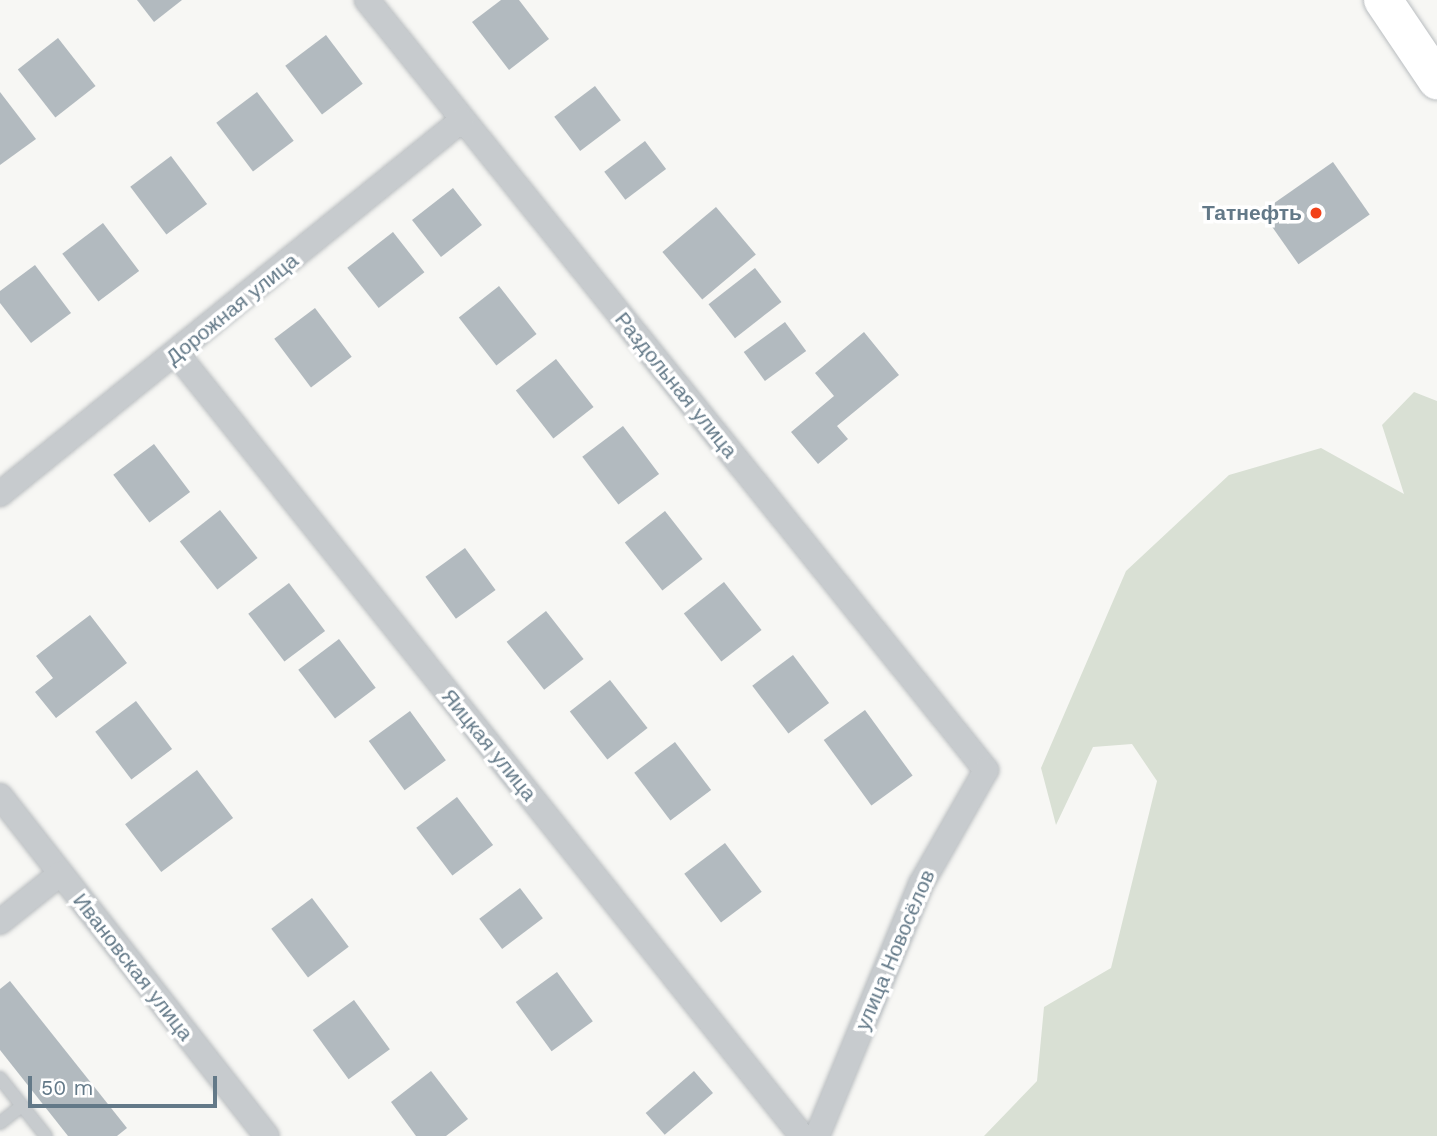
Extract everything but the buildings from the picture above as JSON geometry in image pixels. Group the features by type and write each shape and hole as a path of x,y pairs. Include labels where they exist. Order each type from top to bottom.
{"highway":[{"path":"1383,0 1437,80"}],"street":[{"name":"Раздольная улица","path":"367,0 986,770"},
{"name":"Дорожная улица","path":"0,494 177,354 462,120"},
{"name":"Яицкая улица","path":"177,354 802,1136"},
{"name":"улица Новосёлов","path":"817,1136 921,884 986,770"},
{"name":"Ивановская улица","path":"0,796 267,1136"},
{"path":"0,922 60,874"}],"lane":[{"path":"0,1078 46,1136"},
{"path":"0,1124 22,1106"}],"shaded area":[{"path":"1414,392 1437,401 1437,1136 984,1136 1037,1081 1044,1007 1111,968 1157,781 1132,744 1093,747 1056,825 1041,768 1126,571 1229,475 1321,448 1404,494 1382,425"}],"place":[{"name":"Татнефть","path":"1316,213"}]}
